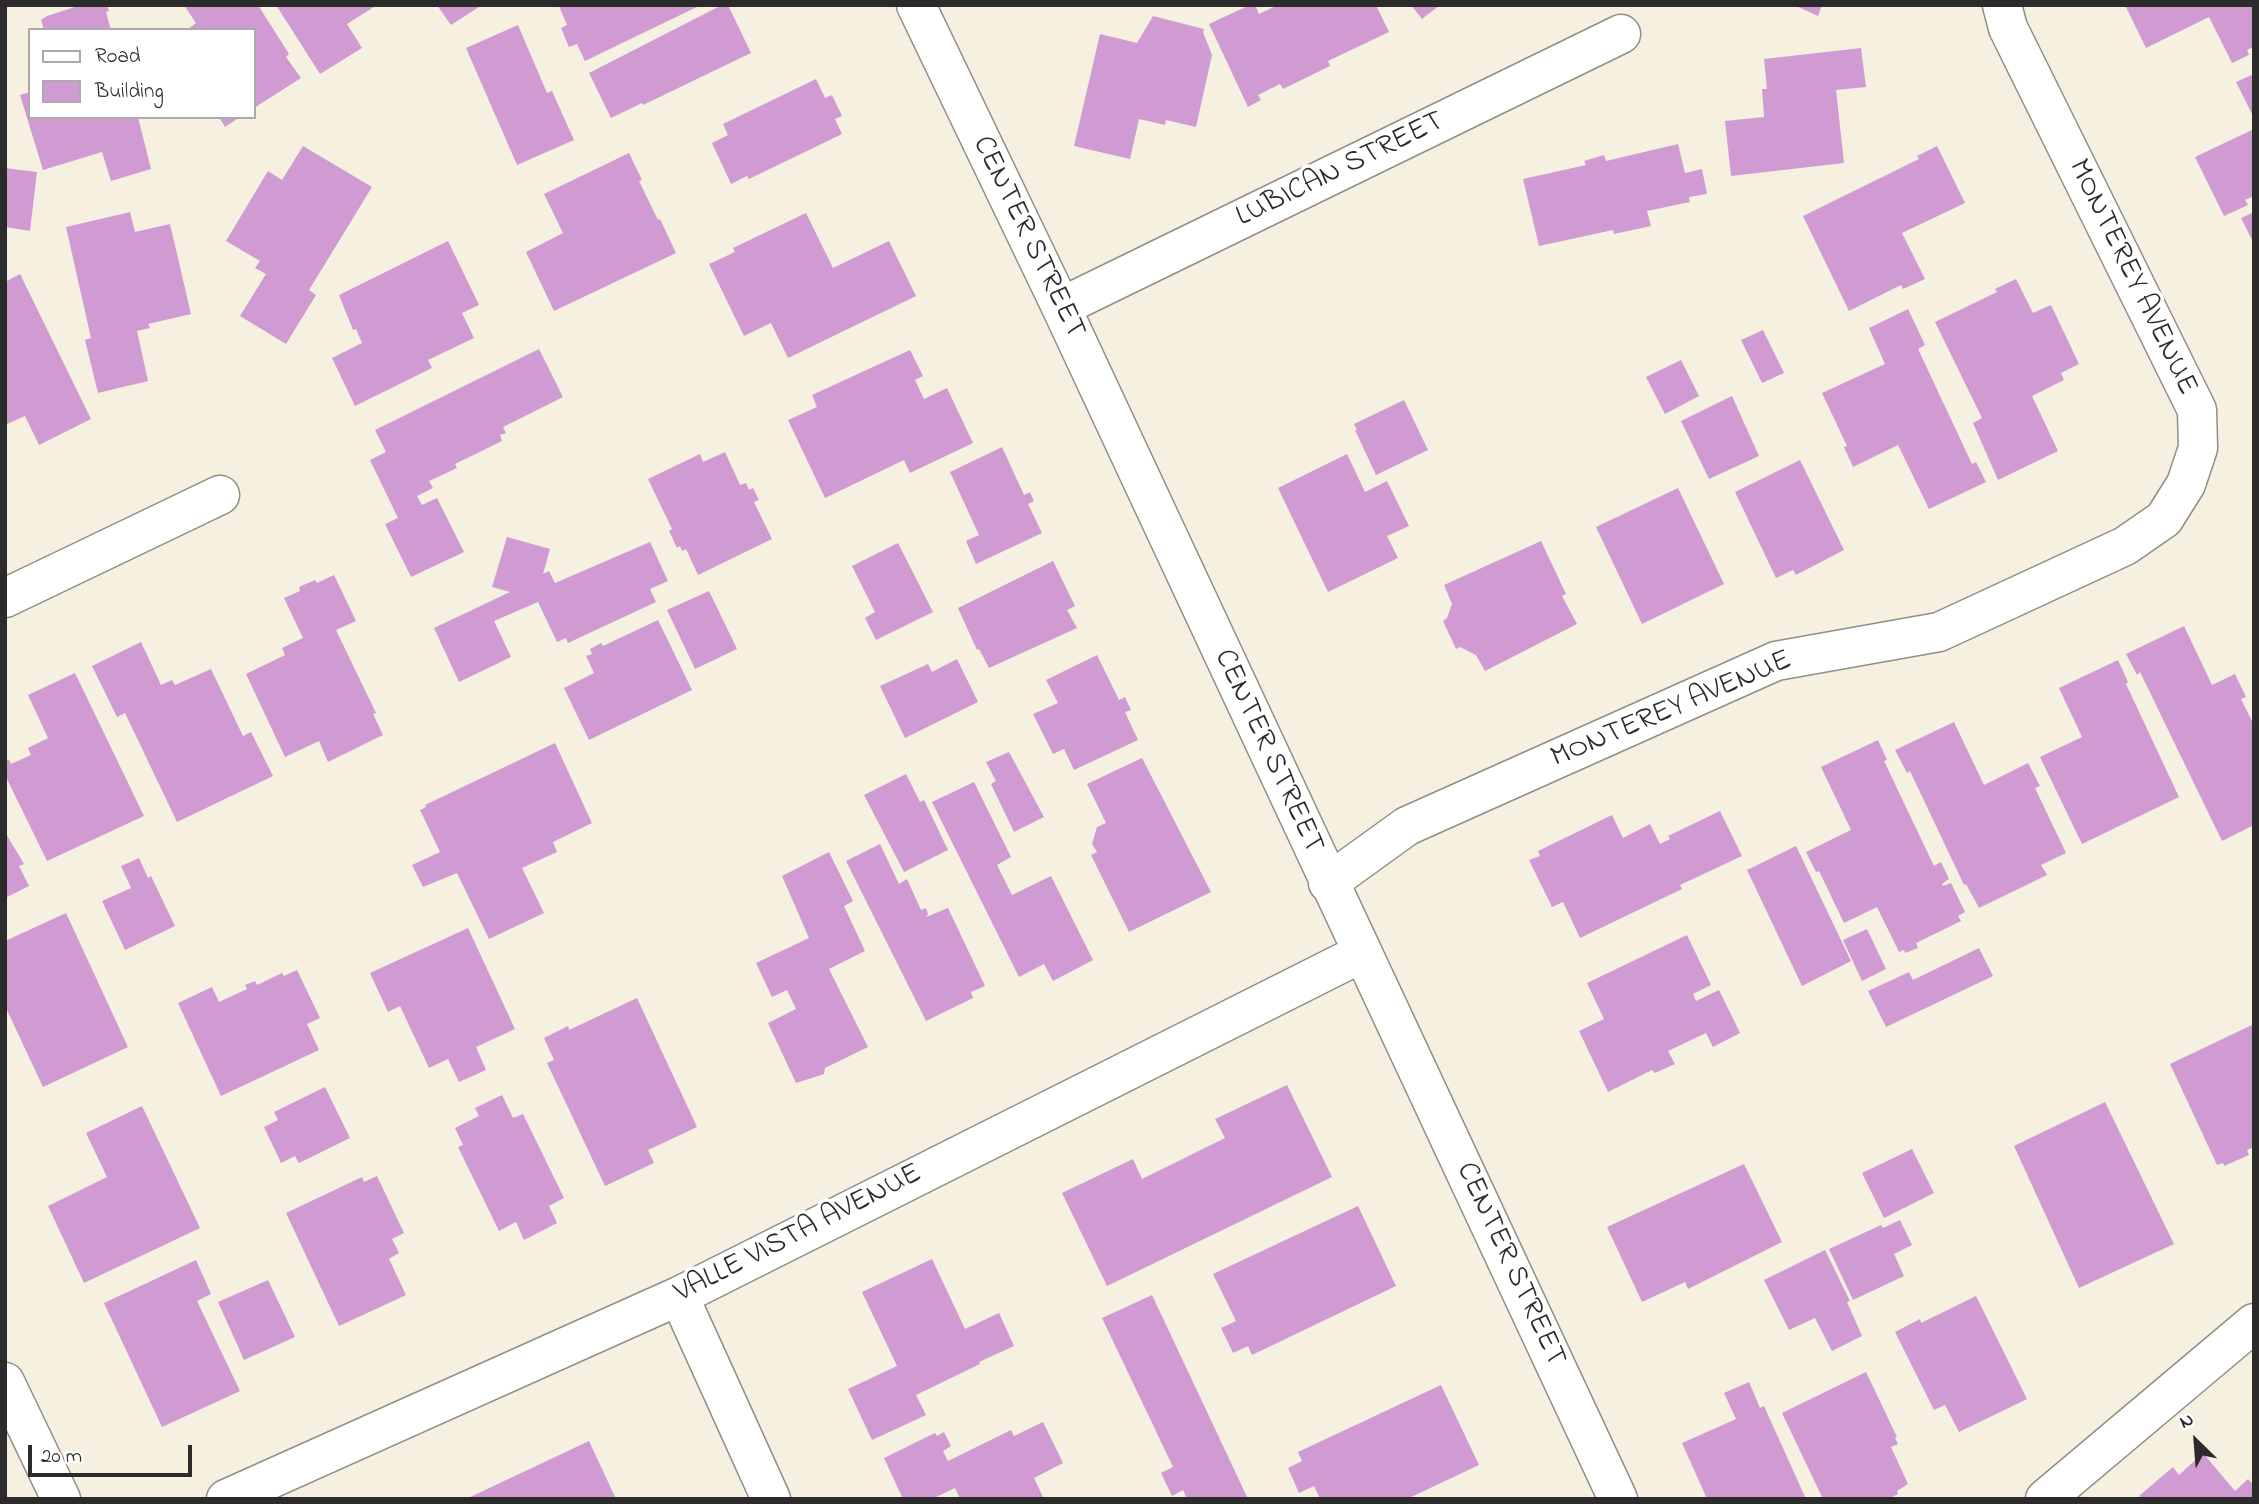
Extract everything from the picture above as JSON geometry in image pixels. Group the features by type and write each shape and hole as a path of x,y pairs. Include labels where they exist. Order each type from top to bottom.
{"street":[{"name":"CENTER STREET","path":"916,5 1061,307 1618,1499"},
{"name":"MONTEREY AVENUE","path":"1328,883 1407,826 1776,661 1939,632 2125,546 2164,519 2186,484 2198,448 2197,410 2008,28 2002,5"},
{"name":"LUBICAN STREET","path":"1061,307 1621,34"},
{"path":"5,598 220,495"},
{"name":"VALLE VISTA AVENUE","path":"226,1499 679,1296 1362,953"},
{"path":"679,1296 771,1499"},
{"path":"2045,1499 2254,1324"},
{"path":"5,1382 61,1499"}],"building":[{"path":"81,5 107,5 110,28 43,28 41,20"},
{"path":"184,5 258,5 289,54 286,57 301,78 256,107 256,28 190,28 196,23"},
{"path":"276,5 377,5 347,24 362,48 320,74"},
{"path":"437,5 478,5 479,7 451,25"},
{"path":"701,5 585,61 577,44 569,47 561,28 567,25 559,6"},
{"path":"722,5 728,5 751,53 611,118 589,73"},
{"path":"1255,5 1259,14 1278,5 1376,5 1389,32 1328,61 1330,66 1283,89 1280,84 1258,95 1261,100 1248,107 1209,24"},
{"path":"1411,5 1440,5 1422,19"},
{"path":"1794,5 1822,5 1818,16"},
{"path":"2125,5 2254,5 2254,47 2247,50 2249,55 2232,63 2209,17 2146,48"},
{"path":"1153,16 1204,29 1212,55 1196,127 1166,120 1165,125 1139,119 1130,159 1074,146 1100,34 1137,43"},
{"path":"518,25 547,93 552,91 574,140 517,165 466,48"},
{"path":"1861,48 1866,87 1836,90 1844,163 1731,176 1725,121 1764,117 1762,89 1767,89 1764,59"},
{"path":"2254,74 2254,118 2236,82"},
{"path":"816,79 825,98 832,95 842,116 835,119 842,134 749,179 747,176 731,184 712,143 728,135 723,124"},
{"path":"28,93 28,119 138,119 151,169 111,181 102,152 43,170 20,95"},
{"path":"220,119 237,119 225,127"},
{"path":"2254,129 2254,196 2245,200 2248,205 2224,216 2195,157"},
{"path":"1678,144 1685,173 1702,169 1707,194 1689,197 1690,202 1647,211 1651,226 1614,234 1613,230 1539,246 1523,179 1586,165 1584,161 1604,155 1606,161"},
{"path":"303,146 372,187 309,290 316,295 286,344 240,316 266,274 255,268 260,261 226,241 268,171 282,180"},
{"path":"1937,146 1965,203 1902,233 1925,279 1903,289 1901,285 1849,311 1803,216 1919,159 1917,156"},
{"path":"629,153 642,180 639,181 676,253 554,311 526,252 563,233 544,194"},
{"path":"5,168 37,172 30,231 5,227"},
{"path":"130,212 135,232 170,224 191,314 148,324 150,328 137,331 148,381 98,393 85,340 91,338 66,227"},
{"path":"2254,212 2254,244 2241,218"},
{"path":"806,213 833,268 889,241 916,296 788,358 771,323 744,336 709,264 735,252 733,248"},
{"path":"448,241 479,305 462,313 474,338 428,360 432,368 355,406 332,358 362,343 356,329 353,330 339,295"},
{"path":"20,274 91,419 39,445 25,416 5,425 5,282"},
{"path":"2016,279 2033,313 2051,305 2079,364 2061,373 2064,380 2032,396 2058,451 1998,480 1973,423 1982,418 1935,322 1997,292 1995,289"},
{"path":"1908,309 1925,345 1918,349 1972,464 1976,462 1986,482 1929,509 1898,445 1853,467 1844,447 1847,446 1822,393 1885,364 1869,328"},
{"path":"1763,330 1784,373 1762,383 1741,340"},
{"path":"539,349 563,397 503,427 506,433 500,435 502,441 455,464 457,468 429,481 433,488 417,496 422,505 437,498 464,552 411,577 385,524 398,518 370,460 386,452 375,430"},
{"path":"910,350 923,376 915,380 924,399 947,388 973,443 910,473 904,460 825,498 788,420 817,407 812,395"},
{"path":"1681,360 1699,396 1665,414 1646,377"},
{"path":"1732,396 1759,456 1709,479 1681,421"},
{"path":"1404,400 1428,450 1376,475 1354,424"},
{"path":"1002,447 1024,495 1030,492 1034,501 1028,504 1042,533 976,564 966,541 979,535 950,472"},
{"path":"725,452 740,485 746,483 749,490 753,488 759,500 754,502 772,539 698,575 686,549 682,551 680,546 677,548 669,531 672,529 648,479 700,454 703,462"},
{"path":"1347,454 1365,492 1387,481 1409,526 1387,536 1398,558 1328,592 1278,488"},
{"path":"1800,460 1844,550 1796,575 1793,570 1776,578 1735,492"},
{"path":"1678,488 1724,584 1642,624 1596,527"},
{"path":"507,537 550,549 543,574 549,571 555,583 650,542 668,581 650,589 656,602 568,643 566,638 557,642 538,602 494,621 511,657 459,682 434,628 510,592 492,587"},
{"path":"1541,541 1566,594 1562,596 1577,624 1485,671 1476,655 1460,647 1456,649 1443,621 1447,618 1452,604 1444,585"},
{"path":"898,543 933,612 876,640 865,618 875,612 852,566"},
{"path":"1053,561 1075,606 1067,610 1077,628 989,668 979,649 977,650 958,608"},
{"path":"334,575 356,621 336,630 376,713 373,714 383,735 328,762 319,741 285,757 246,674 285,655 282,648 303,638 284,598 300,591 299,587"},
{"path":"709,591 737,649 695,669 667,610"},
{"path":"658,620 692,690 589,740 564,688 594,673 586,656 592,654 590,649 601,643 603,646"},
{"path":"2184,626 2212,685 2235,674 2246,697 2241,699 2254,725 2254,825 2222,841 2140,672 2137,675 2126,654"},
{"path":"141,642 161,685 172,680 175,685 211,669 243,736 251,732 273,776 177,822 125,713 117,717 92,666"},
{"path":"1097,655 1119,700 1125,697 1131,710 1125,712 1138,740 1074,770 1064,749 1053,754 1033,714 1058,703 1046,680"},
{"path":"957,659 978,702 905,738 880,686 928,664 932,672"},
{"path":"2118,660 2128,682 2126,684 2179,797 2082,844 2040,757 2082,737 2059,688"},
{"path":"75,673 144,816 47,861 5,775 5,761 9,760 11,764 31,755 28,748 48,738 28,695"},
{"path":"1954,722 1984,785 2028,763 2040,786 2035,788 2066,853 2041,865 2047,875 1979,908 1966,884 1964,885 1910,771 1907,773 1895,750"},
{"path":"1878,740 1887,760 1884,761 1934,866 1941,862 1949,879 1943,886 1951,883 1965,912 1958,916 1961,921 1916,943 1918,948 1905,953 1904,950 1899,952 1877,907 1844,923 1819,871 1816,872 1806,852 1851,830 1821,767"},
{"path":"555,743 592,823 553,842 557,852 522,868 544,913 489,939 457,873 423,887 412,865 440,852 420,810 426,807 425,805"},
{"path":"1009,752 1044,817 1014,832 991,784 996,781 986,762"},
{"path":"1142,758 1211,892 1129,932 1091,855 1097,852 1092,844 1097,827 1106,823 1087,784"},
{"path":"906,774 920,802 924,800 948,850 904,872 864,795"},
{"path":"974,782 1011,857 997,865 1012,895 1051,876 1093,960 1053,981 1044,964 1019,977 932,802"},
{"path":"1720,811 1742,856 1680,885 1682,889 1580,938 1563,902 1552,907 1529,860 1540,856 1538,851 1612,815 1623,838 1650,824 1660,844 1670,839 1668,836"},
{"path":"5,832 24,864 19,866 29,886 5,898"},
{"path":"880,844 899,884 907,879 921,910 926,908 926,917 948,908 985,986 971,992 973,998 926,1021 846,861"},
{"path":"1796,846 1851,961 1802,986 1747,870"},
{"path":"829,852 853,901 844,906 865,951 829,969 868,1047 825,1068 824,1074 796,1083 768,1023 796,1009 787,990 772,997 756,963 809,938 782,876"},
{"path":"139,858 148,878 151,876 175,926 125,950 102,901 131,888 121,866"},
{"path":"66,913 128,1047 43,1087 5,1006 5,941"},
{"path":"468,928 515,1029 476,1047 486,1070 459,1082 448,1059 429,1068 400,1006 388,1012 370,973"},
{"path":"1867,929 1886,969 1862,981 1843,940"},
{"path":"1687,935 1711,985 1693,994 1696,1001 1719,990 1740,1033 1713,1047 1706,1033 1668,1051 1675,1064 1655,1073 1652,1070 1608,1092 1579,1031 1604,1019 1587,983"},
{"path":"1979,948 1993,976 1886,1027 1868,991 1909,972 1913,980"},
{"path":"297,970 320,1018 307,1024 319,1050 221,1096 178,1003 212,987 219,1002 247,989 245,985 255,981 257,985 282,973 284,976"},
{"path":"637,998 697,1127 648,1150 654,1163 605,1186 547,1063 554,1060 544,1038 568,1026 569,1030"},
{"path":"2254,1024 2254,1147 2247,1150 2249,1155 2224,1166 2223,1163 2217,1165 2170,1064"},
{"path":"1287,1085 1332,1177 1107,1286 1062,1193 1133,1159 1142,1179 1225,1138 1215,1119"},
{"path":"325,1087 350,1138 299,1163 295,1156 281,1163 264,1127 278,1120 274,1112"},
{"path":"502,1095 513,1118 523,1114 564,1198 549,1206 557,1223 524,1240 516,1222 499,1231 458,1147 463,1145 455,1128 479,1116 475,1108"},
{"path":"2105,1102 2174,1244 2079,1288 2014,1146"},
{"path":"142,1106 200,1228 84,1283 48,1206 107,1177 86,1133"},
{"path":"1912,1149 1934,1193 1884,1218 1862,1173"},
{"path":"1744,1164 1782,1242 1688,1289 1685,1282 1642,1302 1607,1227"},
{"path":"377,1176 404,1233 392,1239 399,1253 389,1259 406,1295 339,1326 286,1213 362,1177 364,1182"},
{"path":"1358,1206 1396,1286 1252,1355 1248,1346 1233,1353 1221,1328 1236,1321 1213,1274"},
{"path":"1900,1220 1912,1245 1894,1254 1904,1276 1853,1300 1829,1249 1881,1225 1883,1228"},
{"path":"1825,1250 1850,1301 1847,1302 1862,1336 1832,1351 1815,1318 1789,1330 1764,1280"},
{"path":"932,1259 965,1329 999,1313 1014,1346 916,1395 926,1415 872,1440 848,1389 897,1366 862,1292"},
{"path":"196,1260 211,1294 197,1301 240,1391 162,1427 104,1303"},
{"path":"268,1280 295,1337 244,1360 218,1302"},
{"path":"1152,1295 1248,1499 1187,1499 1183,1490 1172,1496 1161,1473 1173,1467 1102,1318"},
{"path":"1976,1296 2027,1399 1959,1432 1945,1405 1934,1410 1895,1332 1920,1319 1921,1323"},
{"path":"1866,1372 1897,1437 1895,1438 1898,1444 1891,1447 1908,1484 1888,1499 1823,1499 1782,1413"},
{"path":"1749,1382 1760,1408 1764,1406 1806,1499 1707,1499 1682,1443 1736,1419 1724,1393"},
{"path":"1441,1385 1479,1465 1407,1499 1320,1499 1314,1486 1299,1493 1288,1468 1302,1461 1298,1452"},
{"path":"1043,1422 1063,1463 1034,1478 1044,1499 960,1499 955,1488 932,1499 903,1499 884,1458 935,1433 937,1436 944,1432 951,1446 943,1451 948,1461 1011,1430 1014,1436"},
{"path":"589,1441 616,1499 466,1499"},
{"path":"2203,1453 2235,1491 2248,1479 2254,1485 2254,1499 2142,1499 2139,1496 2173,1467 2179,1475"}]}
